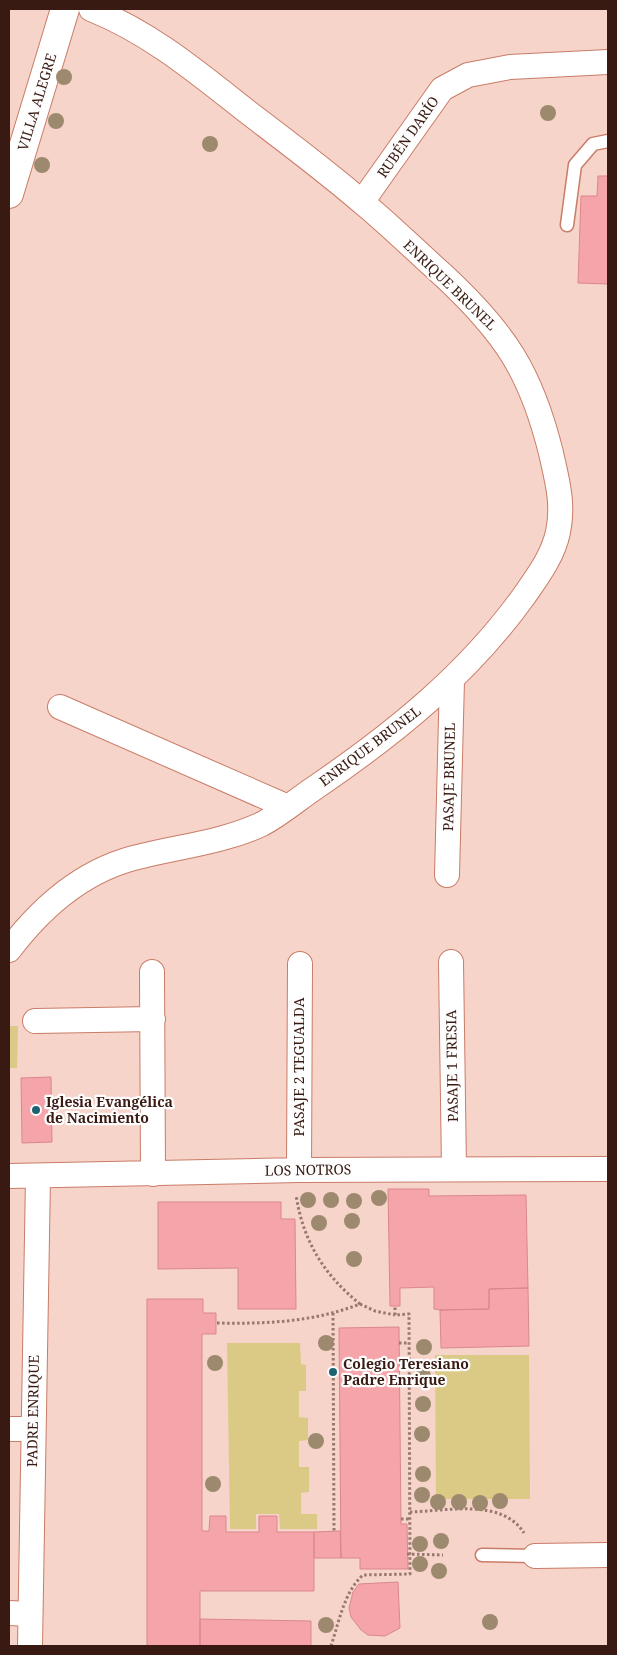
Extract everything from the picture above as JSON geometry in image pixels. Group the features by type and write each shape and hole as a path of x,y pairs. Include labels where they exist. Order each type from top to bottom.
{"main road":[{"name":"VILLA ALEGRE","path":"9,194 65,9"}],"street":[{"name":"ENRIQUE BRUNEL","path":"9,950 36,917 54,901 93,874 139,856 192,847 242,832 266,822 390,735 452,680 492,637 546,563 558,534 561,503 559,487 542,418 533,391 506,342 470,300 362,202 183,60 120,21 91,9"},
{"name":"RUBÉN DARÍO","path":"362,202 442,89 468,75 510,67 608,62"},
{"name":"PASAJE BRUNEL","path":"447,875 452,680"},
{"path":"60,707 288,807"},
{"name":"PASAJE 1 FRESIA","path":"451,962 454,1169"},
{"name":"PASAJE 2 TEGUALDA","path":"299,1170 300,964"},
{"path":"152,972 153,1174"},
{"path":"35,1021 152,1019"},
{"name":"LOS NOTROS","path":"9,1176 299,1170 608,1169"},
{"name":"PADRE ENRIQUE","path":"30,1646 20,1613 20,1429 38,1176"},
{"path":"535,1556 608,1555"}],"lane":[{"path":"567,225 575,165 593,144 608,141"},
{"path":"482,1555 535,1556"}],"path":[{"path":"299,1170 296,1194 301,1220 310,1244 324,1268 360,1304 375,1311 395,1315 409,1314 410,1574 363,1575 350,1591 331,1646"},
{"path":"216,1323 284,1322 333,1314 360,1304"},
{"path":"395,1306 395,1315"},
{"path":"333,1314 334,1531"},
{"path":"399,1342 409,1343"},
{"path":"410,1512 475,1510"},
{"path":"401,1519 410,1519"},
{"path":"409,1554 443,1555"}],"shaded area":[{"path":"9,1026 18,1026 17,1068 9,1068"},
{"path":"227,1343 300,1343 301,1364 306,1365 306,1391 299,1391 299,1417 308,1418 308,1440 299,1441 299,1467 309,1467 309,1492 301,1493 301,1514 317,1514 317,1529 280,1529 279,1514 256,1514 256,1529 230,1529"},
{"path":"435,1355 529,1355 530,1499 436,1499"}],"building":[{"path":"598,176 608,176 608,284 578,283 581,196 597,196"},
{"name":"Iglesia Evangélica de Nacimiento","path":"51,1077 52,1142 22,1143 21,1078"},
{"path":"388,1189 429,1189 429,1196 526,1195 528,1288 489,1289 489,1309 440,1310 434,1309 434,1287 400,1288 400,1306 390,1306"},
{"path":"158,1202 281,1202 281,1219 295,1219 296,1309 238,1309 238,1268 158,1269"},
{"path":"528,1288 529,1346 441,1348 440,1310 489,1309 489,1289"},
{"path":"147,1299 203,1299 203,1313 216,1313 216,1334 202,1334 202,1531 209,1531 210,1516 226,1516 226,1532 259,1532 259,1516 277,1516 277,1532 314,1532 314,1591 200,1591 200,1646 147,1646"},
{"path":"399,1327 401,1524 407,1524 408,1569 360,1569 360,1558 341,1558 339,1328"},
{"path":"340,1531 341,1558 314,1558 314,1532"},
{"path":"398,1582 400,1628 385,1636 368,1635 361,1630 351,1617 349,1608 353,1592 359,1584"},
{"path":"200,1619 311,1621 311,1646 200,1646"}],"place":[{"name":"Iglesia Evangélica de Nacimiento","path":"36,1110"},
{"name":"Colegio Teresiano Padre Enrique","path":"333,1372"}]}
